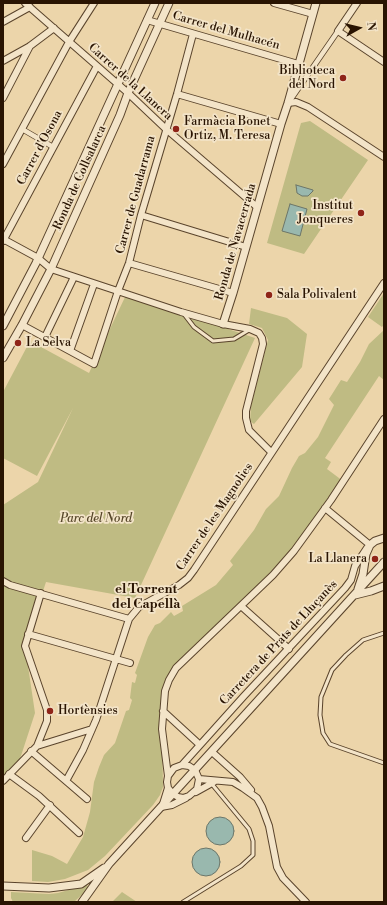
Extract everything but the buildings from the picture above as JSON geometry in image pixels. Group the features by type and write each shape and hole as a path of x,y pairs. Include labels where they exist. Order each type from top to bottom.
{"street":[{"path":"3,164 69,42 94,3"},
{"name":"Ronda de Collsalarca","path":"3,326 38,258 155,3"},
{"name":"Ronda de Collsalarca","path":"3,358 51,269 120,115 128,93 170,3"},
{"path":"274,3 313,14"},
{"name":"Ronda de Navacerrada","path":"223,324 233,294 316,3"},
{"path":"288,103 357,3"},
{"path":"3,22 28,5"},
{"name":"Carrer de la Llanera","path":"28,5 128,93 166,129 257,207"},
{"name":"Carrer del Mulhacén","path":"147,20 298,64"},
{"path":"3,61 30,46 54,28"},
{"path":"338,31 384,62"},
{"name":"Carrer de Guadarrama","path":"70,351 94,364 129,262 193,34"},
{"path":"3,98 30,46"},
{"name":"Carrer d'Osona","path":"3,240 97,66"},
{"path":"176,94 281,124"},
{"path":"288,103 296,102 308,107 384,157"},
{"path":"22,129 53,147"},
{"path":"141,215 246,247"},
{"path":"3,240 38,258 51,269 181,312 223,324 250,329 260,333 263,344 246,411 246,423 249,430 255,437 272,452"},
{"path":"129,262 233,294"},
{"path":"45,337 74,277"},
{"name":"Carrer de les Magnolies","path":"66,781 92,729 129,620 139,607 188,578 384,283"},
{"path":"22,325 70,351 94,284"},
{"path":"182,765 189,766 195,770 199,779 197,789 191,796 183,798 171,791 167,782 168,776 162,729 165,691 176,668 273,575 294,551 325,508 384,419"},
{"path":"325,508 370,545"},
{"path":"354,595 361,582 366,554 370,545 375,541 384,538"},
{"name":"Carretera de Prats de Lluçanès","path":"168,776 174,768 182,765 345,588 351,580 355,566 370,545"},
{"name":"Carretera de Prats de Lluçanès","path":"82,902 109,864 161,807 171,791 195,770 212,752 384,562"},
{"path":"3,582 129,620"},
{"path":"354,595 384,586"},
{"path":"3,781 36,746 47,721 47,710 25,646 40,593"},
{"path":"241,606 289,649"},
{"path":"28,634 130,663"},
{"path":"163,711 200,745"},
{"path":"36,746 92,729"},
{"path":"31,751 87,799"},
{"path":"212,752 240,777 257,798 262,806 269,826 277,867 283,878 306,902"},
{"path":"9,774 50,805 79,833"},
{"path":"199,779 233,782 257,798"},
{"path":"161,807 172,805 191,796 211,783 220,780"},
{"path":"26,838 50,805"},
{"name":"Carretera de Prats de Lluçanès","path":"3,886 49,888 81,884 109,864"}],"lane":[{"path":"181,312 194,327 214,341 234,339 250,329"},
{"path":"384,633 363,640 332,670 320,697 320,715 323,733 330,744 384,763"},
{"path":"183,902 241,866 253,855 253,841 249,829 211,783"}],"green space":[{"path":"310,121 368,160 304,254 267,243 301,123"},
{"path":"384,293 384,325 382,327 368,317"},
{"name":"Parc del Nord","path":"126,295 255,338 135,598 46,582 25,646 35,713 18,765 3,785 3,505 38,482 73,408 37,476 3,458 3,392 30,341 89,373"},
{"path":"251,308 287,318 307,334 302,367 254,424 250,421 251,406 268,340 262,328 249,324"},
{"path":"384,330 384,380 379,376 325,458 331,462 327,469 343,481 294,551 176,668 169,680 162,729 163,787 160,795 153,805 105,856 88,870 65,879 48,882 32,881 32,850 52,856 67,864 83,837 90,812 94,782 99,767 104,755 115,743 126,711 129,710 132,700 130,698 132,682 135,683 137,675 135,673 148,637 155,625 160,623 171,612 174,616 183,611 182,606 216,585 233,565 230,561 254,530 266,509 279,496 299,456 305,453 318,437 334,405 329,399 341,380 347,382 360,362 369,344"},
{"path":"86,885 88,886 88,889 74,902 13,902 11,898 11,892 49,894"},
{"path":"122,892 137,902 112,902"}],"water":[{"path":"296,185 313,191 308,196 302,196 297,193"},
{"path":"290,204 307,209 300,236 282,231"},
{"path":"220,817 230,821 234,831 230,841 220,845 210,841 206,831 210,821"},
{"path":"206,848 216,852 220,862 216,872 206,876 196,872 192,862 196,852"}],"place":[{"name":"Biblioteca del Nord","path":"343,78"},
{"name":"Farmàcia Bonet Ortiz, M. Teresa","path":"176,129"},
{"name":"Institut Jonqueres","path":"361,213"},
{"name":"Sala Polivalent","path":"269,295"},
{"name":"La Selva","path":"18,343"},
{"name":"La Llanera","path":"375,559"},
{"name":"Hortènsies","path":"50,711"}],"district":[{"name":"el Torrent del Capellà","path":"146,598"}]}
